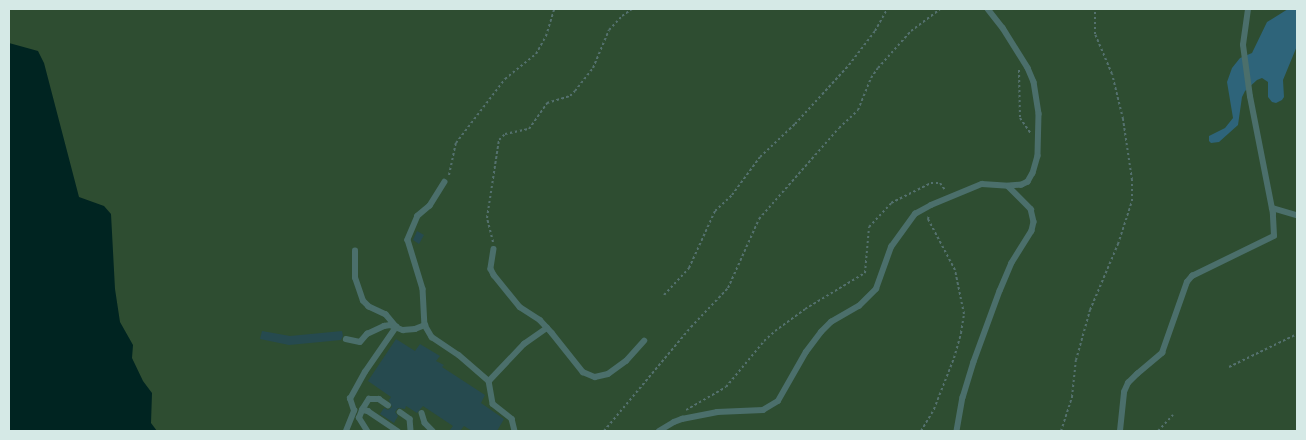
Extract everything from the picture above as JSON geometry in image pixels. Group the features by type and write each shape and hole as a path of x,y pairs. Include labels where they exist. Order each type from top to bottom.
{"lane":[{"path":"659,431 682,419 717,412 763,410 778,401 806,352 821,332 831,322 859,306 876,289 891,247 915,214 930,205 952,198 976,186 990,183 1008,186 1022,185 1031,178 1038,156 1039,114 1034,82 1003,28 988,9"},
{"path":"1120,431 1124,392 1128,383 1162,352 1187,282 1199,271 1274,236 1272,208 1250,97 1243,45 1248,9"},
{"path":"445,182 430,206 418,216 408,240 423,289 425,325 432,337 459,355 489,381 493,404 512,419 515,431"},
{"path":"956,431 963,396 1000,291 1012,263 1032,231 1034,222 1031,209 1008,186"},
{"path":"1272,208 1297,215"},
{"path":"494,249 492,269 494,275 520,307 547,328 583,372 595,377 608,374 626,361 644,341"},
{"path":"355,251 356,278 364,301 368,307 386,315 396,327"},
{"path":"346,339 360,342 367,334 384,326 404,330 415,329 425,325"},
{"path":"367,431 350,399 365,372 396,327"},
{"path":"489,381 524,344 547,328"},
{"path":"346,431 358,411 369,399 379,399 388,405"},
{"path":"358,411 368,411 398,431"},
{"path":"400,412 410,419 412,431"},
{"path":"422,412 425,423 434,431"}],"path":[{"path":"445,182 449,174 456,143 505,79 536,54 546,36 554,9"},
{"path":"494,249 487,218 499,140 505,134 529,129 547,103 570,96 593,68 609,30 622,16 632,9"},
{"path":"664,296 688,268 715,211 732,195 760,157 795,124 849,65 875,31 887,9"},
{"path":"604,431 691,327 728,288 758,219 810,164 839,128 858,110 871,78 878,68 911,31 940,9"},
{"path":"1061,431 1062,422 1072,397 1076,360 1090,310 1118,244 1132,201 1132,180 1123,119 1112,74 1097,44 1094,27 1095,9"},
{"path":"1019,66 1020,118 1037,143"},
{"path":"1229,367 1297,334"},
{"path":"1158,431 1173,415"}],"green space":[{"path":"9,9 1297,9 1297,431 157,431 151,423 152,393 143,381 132,358 133,345 120,322 115,289 111,214 104,206 79,197 44,63 38,51 9,43"}],"water":[{"path":"1288,9 1297,10 1297,46 1283,80 1284,97 1276,103 1272,102 1268,97 1268,82 1262,78 1257,80 1245,91 1242,97 1238,125 1219,142 1211,143 1209,136 1225,128 1233,118 1227,82 1232,68 1240,58 1252,53 1267,22"}],"building":[{"path":"417,231 424,235 419,244 413,240"},
{"path":"262,331 290,336 342,331 343,336 341,340 289,345 260,339"},
{"path":"396,339 415,351 420,344 440,356 436,361 444,365 442,367 485,395 481,403 504,419 497,431 472,431 464,426 460,431 449,431 453,426 423,406 417,413 406,406 405,409 398,408 395,412 398,416 394,423 380,414 384,408 388,410 392,407 389,400 391,397 368,381"}]}
